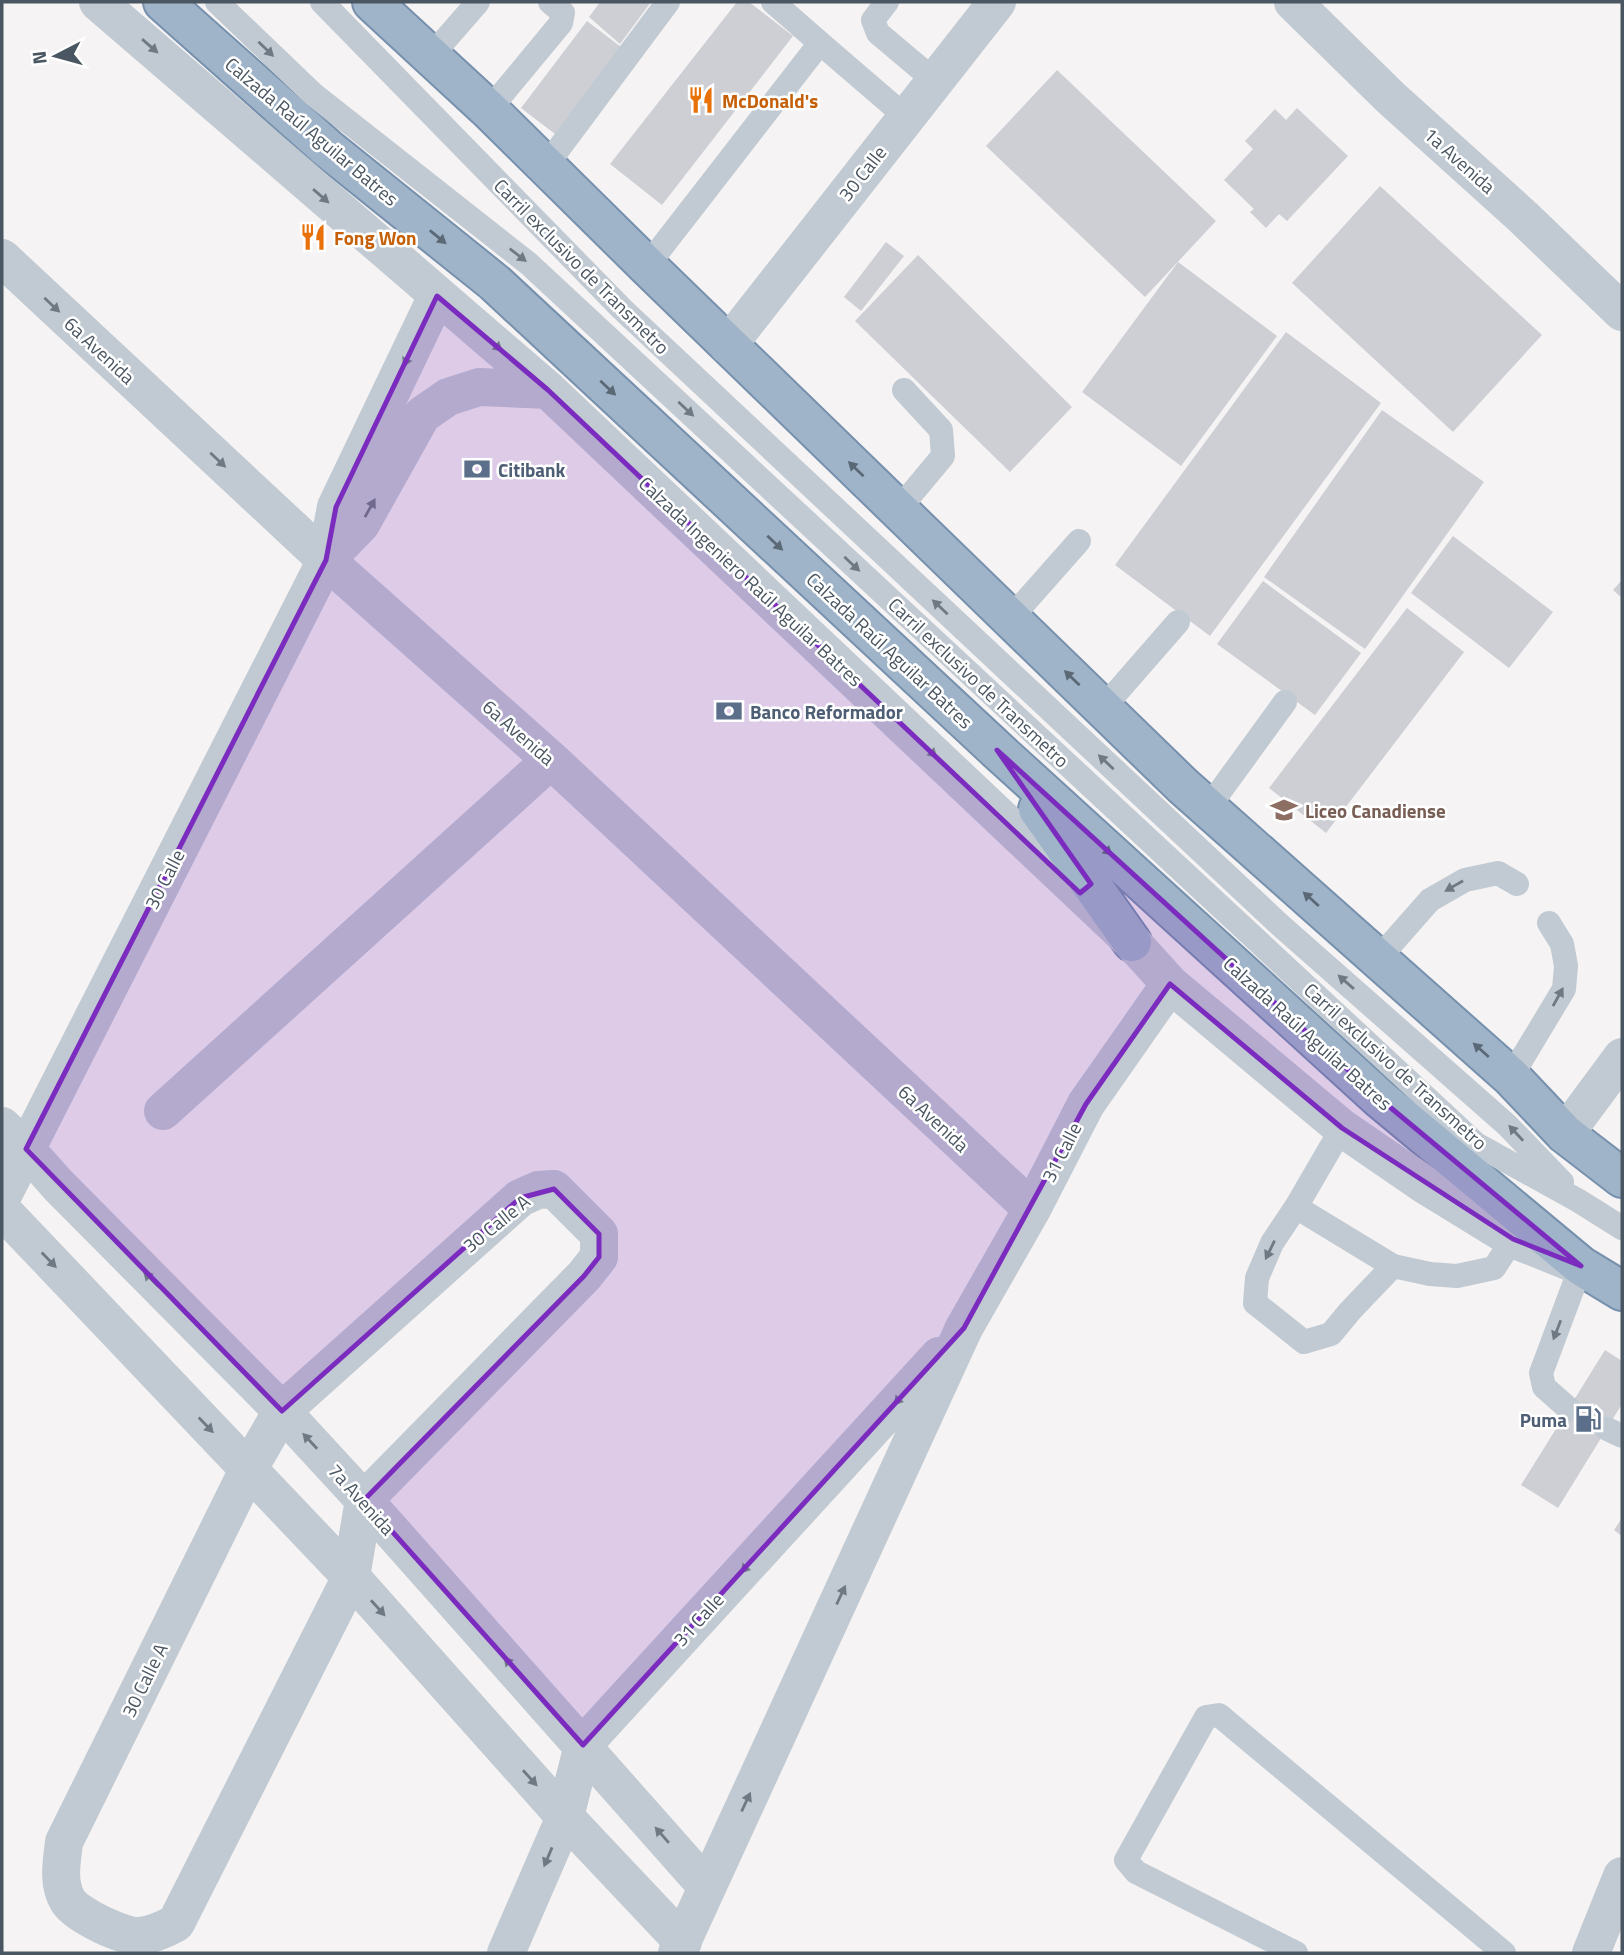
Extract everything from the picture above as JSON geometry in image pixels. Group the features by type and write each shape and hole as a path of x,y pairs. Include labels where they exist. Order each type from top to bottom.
{"highway":[{"name":"Calzada Raúl Aguilar Batres","path":"163,2 327,148 495,283 997,750 1379,1098 1581,1266 1622,1291"},
{"path":"372,2 489,110 727,345 1208,808 1511,1076 1565,1134 1622,1178"},
{"path":"997,750 1132,942"}],"street":[{"name":"Calzada Ingeniero Raúl Aguilar Batres","path":"98,2 548,390 1132,942 1170,984 1342,1128 1425,1185 1513,1239 1581,1266"},
{"name":"30 Calle","path":"727,345 997,2"},
{"name":"1a Avenida","path":"1292,4 1622,312"},
{"name":"6a Avenida","path":"2,258 326,560 551,760 1032,1209"},
{"name":"30 Calle","path":"326,560 336,508 437,296"},
{"name":"30 Calle","path":"2,1197 14,1137 326,560 361,524 422,415 448,397 479,387 548,390"},
{"path":"163,1111 551,760"},
{"name":"31 Calle","path":"680,1947 964,1328 1032,1209 1086,1104 1170,984"},
{"path":"1565,1134 1622,1057"},
{"name":"7a Avenida","path":"14,1137 58,1185 282,1411 708,1886"},
{"name":"30 Calle A","path":"554,1189 599,1234 599,1257 584,1276 364,1500 351,1577 176,1923 162,1931 139,1936 122,1933 79,1913 69,1902 63,1888 61,1868 64,1842 248,1469 282,1411 520,1198 538,1190 554,1189"},
{"path":"2,1210 351,1577 680,1947"},
{"name":"31 Calle","path":"506,1953 565,1816 583,1745 964,1328"},
{"path":"1591,1953 1622,1875"}],"lane":[{"name":"Carril exclusivo de Transmetro","path":"217,2 313,94 529,264 1476,1144 1579,1201"},
{"name":"Carril exclusivo de Transmetro","path":"322,2 622,309 1280,925 1507,1125 1579,1201"},
{"path":"431,57 478,2"},
{"path":"489,110 561,23 563,13 550,2"},
{"path":"545,167 668,2"},
{"path":"773,2 906,117"},
{"path":"887,2 873,20 878,33 934,81"},
{"path":"647,266 820,43"},
{"path":"898,510 943,456 941,430 904,390"},
{"path":"1010,619 1079,541"},
{"path":"1103,708 1178,622"},
{"path":"1208,808 1285,702"},
{"path":"1378,959 1430,900 1465,880 1498,873 1517,884"},
{"path":"1511,1076 1564,989 1566,965 1562,944 1549,923"},
{"path":"1342,1128 1272,1243 1257,1278 1255,1303 1304,1342 1331,1334 1393,1266"},
{"path":"1579,1201 1622,1228"},
{"path":"1296,1207 1393,1266 1430,1274 1457,1276 1493,1268 1513,1239"},
{"path":"1569,1409 1544,1387 1541,1373 1581,1266"},
{"path":"1296,1953 1136,1872 1126,1860 1206,1717 1219,1715 1504,1953"}],"highlighted area":[{"path":"437,296 548,390 1080,893 1091,884 997,750 1379,1098 1581,1266 1513,1239 1342,1128 1170,984 1086,1104 964,1328 583,1745 364,1500 584,1276 599,1257 599,1234 554,1189 520,1198 282,1411 26,1149 326,560 336,507"}],"building":[{"path":"600,2 651,2 620,44 589,17"},
{"name":"McDonald's","path":"737,2 749,2 793,36 662,205 610,164"},
{"path":"587,21 621,47 555,134 521,108"},
{"path":"1057,70 1216,221 1145,297 986,146"},
{"path":"1297,108 1348,156 1287,221 1279,214 1266,228 1250,212 1254,209 1224,180 1253,149 1245,141 1275,109 1286,120"},
{"path":"1380,186 1542,335 1453,432 1292,283"},
{"path":"886,242 904,256 861,311 844,297"},
{"path":"918,255 1072,407 1010,472 855,321"},
{"path":"1178,262 1277,336 1181,466 1082,392"},
{"path":"1286,332 1381,403 1210,636 1115,565"},
{"path":"1382,410 1484,482 1365,649 1264,577"},
{"path":"1453,536 1553,612 1509,668 1411,593"},
{"path":"1622,580 1622,598 1613,590"},
{"path":"1263,581 1361,653 1315,715 1217,644"},
{"path":"1407,608 1464,652 1326,833 1269,788"},
{"name":"Puma","path":"1605,1350 1622,1361 1622,1404 1558,1508 1521,1485"},
{"path":"1622,1518 1622,1536 1614,1530"}],"place":[{"name":"McDonald's","path":"701,100"},
{"name":"Fong Won","path":"313,237"},
{"name":"Citibank","path":"477,469"},
{"name":"Banco Reformador","path":"729,711"},
{"name":"Liceo Canadiense","path":"1284,810"},
{"name":"Puma","path":"1588,1419"}]}
